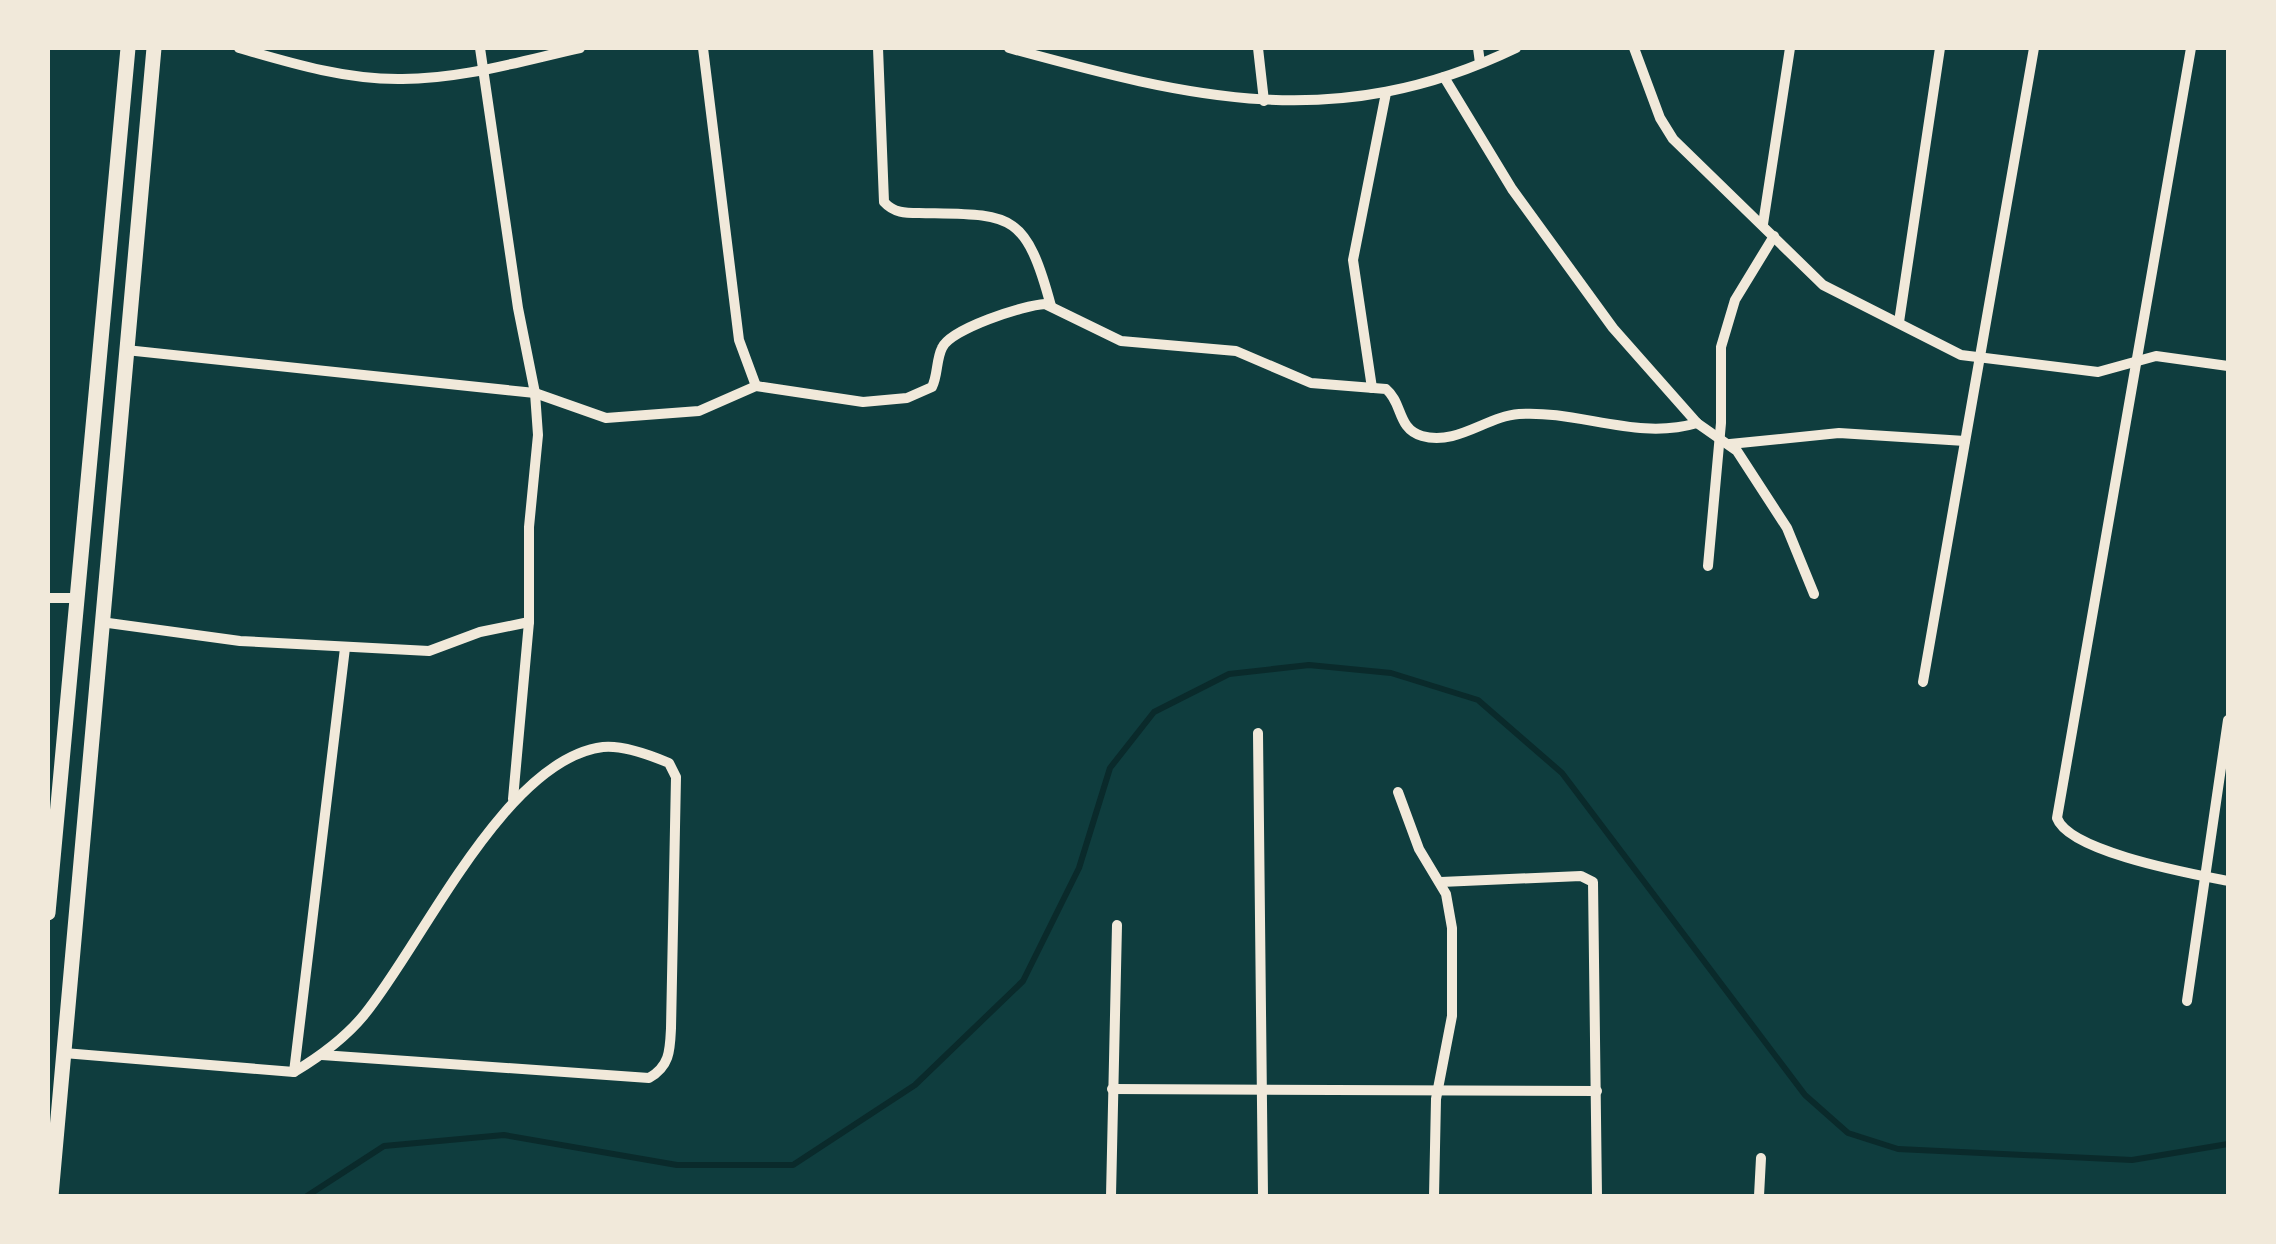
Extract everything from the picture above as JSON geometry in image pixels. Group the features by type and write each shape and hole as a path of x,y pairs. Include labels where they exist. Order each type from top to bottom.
{"street":[{"path":"48,913 128,48"},
{"path":"50,1196 154,48"},
{"path":"239,48 316,69 399,80 482,70 580,48"},
{"path":"480,48 518,308 535,393 538,436 529,526 529,622 513,799"},
{"path":"702,48 739,340 756,386"},
{"path":"878,48 884,202 899,212 986,214 1010,221 1028,246 1050,306"},
{"path":"1008,48 1129,81 1264,101 1343,100 1386,93 1444,77 1516,48"},
{"path":"1052,48 1053,60"},
{"path":"1258,48 1264,101"},
{"path":"1478,48 1480,63"},
{"path":"1634,48 1660,118 1674,139 1823,285 1899,322 1949,352 2098,372 2156,356 2228,366"},
{"path":"1763,224 1790,48"},
{"path":"1899,322 1940,48"},
{"path":"1922,682 2034,48"},
{"path":"2191,48 2057,818 2069,835 2095,846 2228,881"},
{"path":"1444,77 1512,188 1571,273 1697,423 1725,441 1787,528 1814,594"},
{"path":"1372,388 1353,260 1386,93"},
{"path":"1708,566 1725,441 1724,335 1744,281 1774,236"},
{"path":"126,350 535,393 606,418 647,418 698,411 756,386 830,399 907,398 932,387 940,350 954,336 1030,306 1050,306 1121,341 1236,351 1310,383 1389,391 1402,422 1424,437 1452,436 1519,414 1655,431 1697,423"},
{"path":"1725,441 1852,433 1965,441"},
{"path":"48,598 77,598"},
{"path":"101,622 240,641 429,651 480,632 529,622"},
{"path":"294,1072 345,648"},
{"path":"2187,1002 2228,720"},
{"path":"1258,732 1263,1196"},
{"path":"64,1053 294,1072 322,1055 363,1016 513,799 572,757 604,747 669,763 676,778 666,1064 649,1078 322,1055"},
{"path":"1398,792 1419,849 1441,882 1450,908 1451,1028 1437,1090 1434,1196"},
{"path":"1441,882 1591,878 1597,1196"},
{"path":"1111,1196 1117,925"},
{"path":"1112,1089 1597,1091"},
{"path":"1759,1196 1761,1158"}],"waterway":[{"path":"307,1196 384,1146 504,1135 677,1165 793,1165 915,1085 1023,981 1079,868 1110,768 1154,712 1229,674 1309,665 1391,673 1478,700 1562,773 1805,1095 1848,1133 1898,1149 2132,1160 2228,1144"}]}
